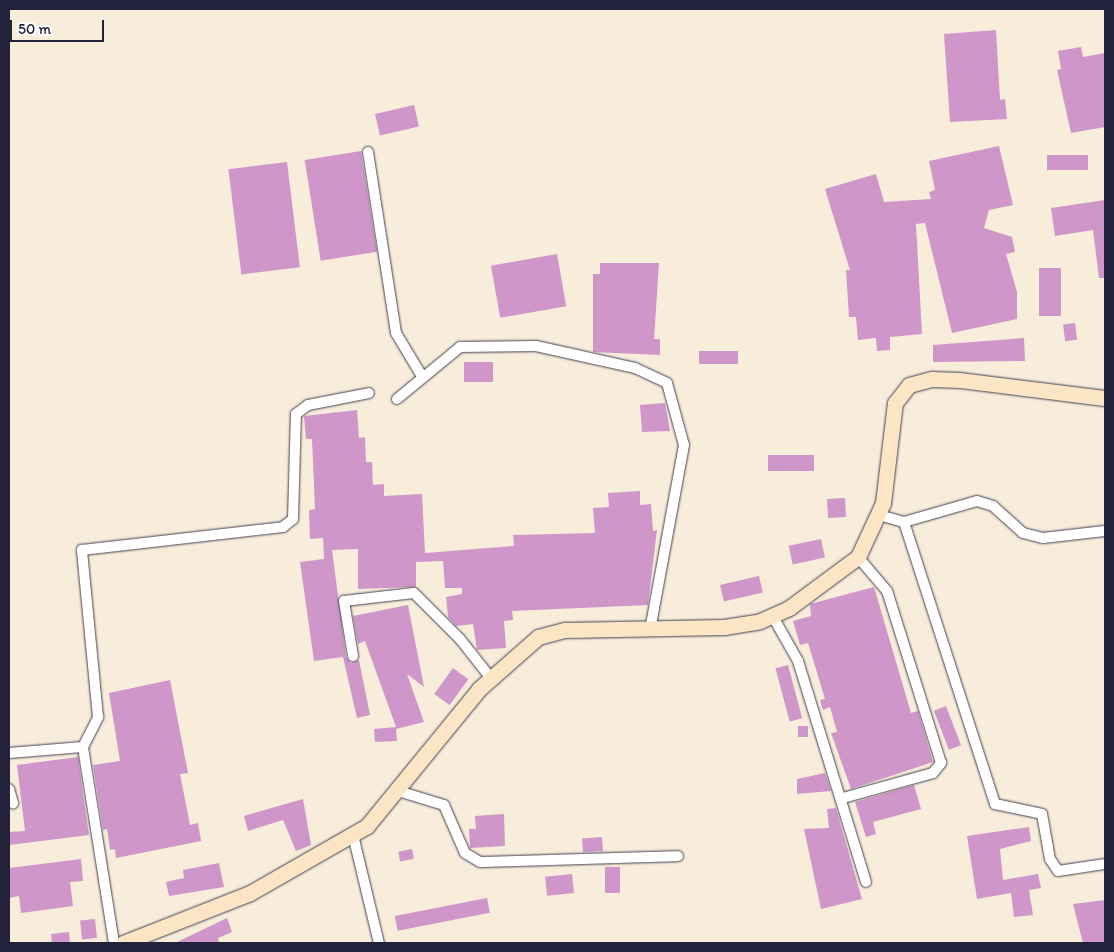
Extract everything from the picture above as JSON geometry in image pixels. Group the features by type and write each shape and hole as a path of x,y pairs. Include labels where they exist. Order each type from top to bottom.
{"main road":[{"path":"122,943 250,893 353,835 398,791 490,677 538,637 565,630 650,630 724,627 772,615 858,557 879,515 895,403 909,385 932,379 960,380 1105,398"}],"street":[{"path":"368,152 396,333 423,378"},
{"path":"397,399 460,347 536,346 635,368 667,383 684,445 650,630"},
{"path":"114,943 83,747 98,717 82,550 283,527 294,519 296,414 308,405 370,393"},
{"path":"879,515 904,522 977,501 993,506 1023,533 1043,538 1105,531"},
{"path":"904,522 995,804 1042,814 1050,859 1058,871 1105,864"},
{"path":"843,798 933,773 941,763 887,591 858,557"},
{"path":"353,656 344,601 414,593 460,639 490,677"},
{"path":"772,615 798,661 843,798 866,882"},
{"path":"9,753 83,747"},
{"path":"9,789 13,803"},
{"path":"398,791 444,805 465,853 480,862 678,856"},
{"path":"353,835 379,943"}],"building":[{"path":"996,30 1000,100 1005,99 1007,119 950,122 944,34"},
{"path":"1081,47 1083,57 1105,53 1105,127 1071,133 1057,70 1061,69 1058,51"},
{"path":"414,105 419,126 380,135 375,114"},
{"path":"999,146 1013,205 989,210 984,228 1012,237 1015,252 1006,254 1017,292 1017,319 952,333 925,223 916,224 922,334 890,337 890,350 877,351 876,338 858,340 856,317 849,317 846,270 850,270 825,189 876,174 884,202 931,199 929,192 935,190 929,161"},
{"path":"361,151 377,252 321,261 305,160"},
{"path":"1047,155 1088,155 1088,170 1047,170"},
{"path":"287,162 300,267 241,274 228,169"},
{"path":"1105,200 1105,278 1099,278 1093,230 1055,236 1051,208"},
{"path":"557,254 566,306 500,318 491,266"},
{"path":"600,263 659,263 654,339 660,339 660,355 593,352 593,274 600,274"},
{"path":"1039,268 1061,268 1061,316 1039,316"},
{"path":"1075,323 1077,340 1065,341 1063,324"},
{"path":"1024,338 1025,361 933,362 933,345"},
{"path":"699,351 738,351 738,364 699,364"},
{"path":"464,362 493,362 493,382 464,382"},
{"path":"665,403 670,431 642,432 640,405"},
{"path":"357,410 359,438 365,437 366,462 372,462 373,485 384,484 384,496 422,494 425,553 514,546 513,535 595,533 593,508 609,507 608,493 640,491 640,505 651,504 653,531 657,530 648,605 512,611 513,620 504,621 506,648 477,650 473,624 456,626 448,617 446,597 462,594 462,588 445,588 443,561 416,562 416,587 358,589 358,549 332,550 346,657 351,663 359,660 370,715 357,718 343,657 314,661 300,562 324,559 323,538 310,539 309,510 315,509 312,439 306,439 304,416"},
{"path":"768,455 814,455 814,471 768,471"},
{"path":"845,498 846,517 828,518 827,499"},
{"path":"821,539 825,558 793,564 789,546"},
{"path":"759,576 763,593 724,602 720,585"},
{"path":"874,587 911,713 918,711 933,762 851,789 831,733 837,732 830,707 823,710 820,700 825,699 808,643 800,645 793,621 811,616 810,604"},
{"path":"408,605 424,687 407,674 424,722 396,729 397,741 375,742 374,729 396,727 365,641 358,644 353,616"},
{"path":"788,665 802,718 790,721 775,668"},
{"path":"453,668 468,679 450,705 434,694"},
{"path":"170,680 188,773 180,774 190,825 198,823 201,841 116,858 115,849 110,850 107,829 103,830 93,765 120,761 109,693"},
{"path":"946,706 961,745 949,750 934,711"},
{"path":"798,726 808,726 808,737 798,737"},
{"path":"78,757 89,835 9,845 9,832 25,831 17,765"},
{"path":"825,773 831,791 797,794 797,779"},
{"path":"914,785 921,809 873,822 876,834 866,837 855,802"},
{"path":"303,799 311,845 296,851 283,820 248,831 244,816"},
{"path":"836,808 862,899 821,909 804,829 829,828 827,809"},
{"path":"504,814 505,846 470,848 469,829 476,829 475,816"},
{"path":"1029,827 1031,841 1000,849 1003,880 1038,874 1041,888 1029,890 1033,915 1014,917 1011,893 977,899 967,836"},
{"path":"602,837 603,851 583,852 582,838"},
{"path":"412,849 414,859 400,861 398,852"},
{"path":"81,859 83,881 70,882 73,906 21,913 19,896 9,898 9,868"},
{"path":"219,863 224,887 169,896 166,882 184,878 183,870"},
{"path":"605,867 620,867 620,893 605,893"},
{"path":"572,874 574,893 547,896 545,877"},
{"path":"487,898 490,913 398,931 395,916"},
{"path":"1105,900 1105,943 1083,943 1073,904"},
{"path":"227,918 232,932 218,938 219,943 175,943"},
{"path":"95,919 97,938 82,939 80,921"},
{"path":"69,932 70,943 52,943 51,934"}]}
